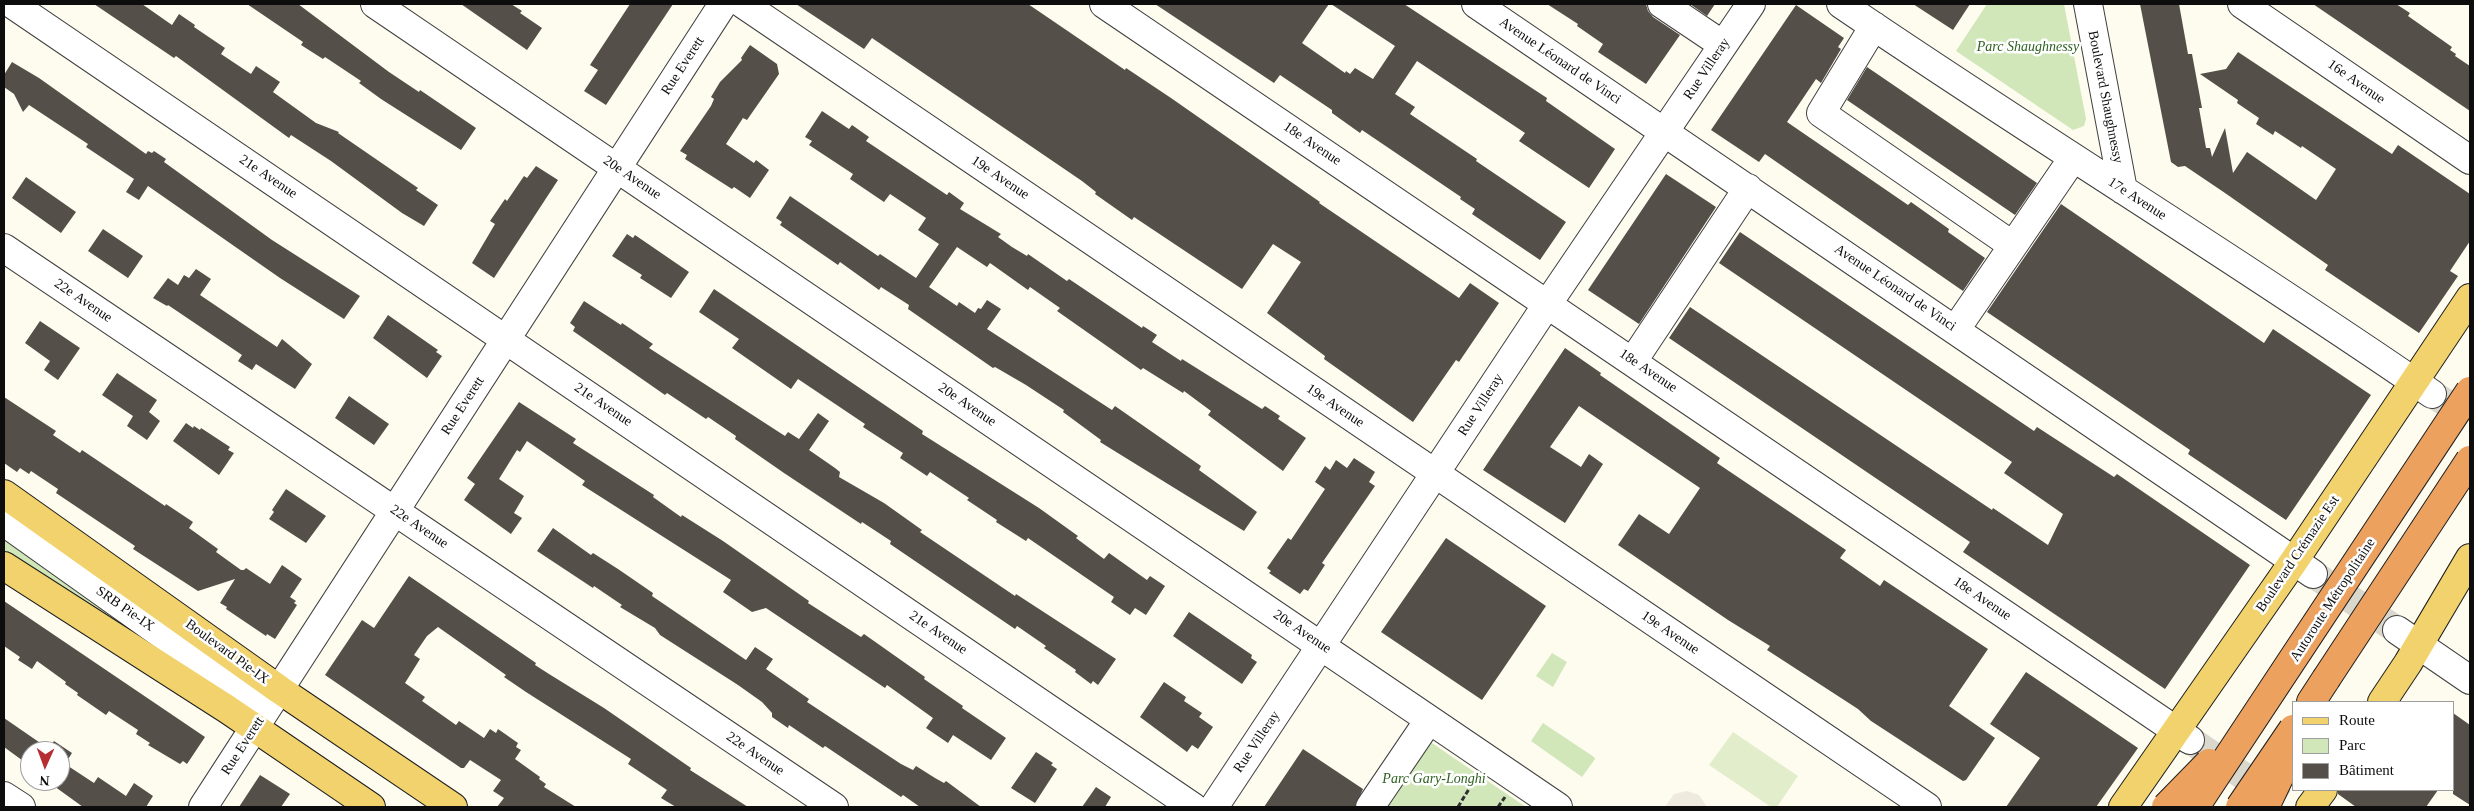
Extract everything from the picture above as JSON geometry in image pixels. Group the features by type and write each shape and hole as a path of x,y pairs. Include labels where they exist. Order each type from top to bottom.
{"highway":[{"name":"Autoroute Métropolitaine","path":"2195,807 2470,391"},
{"path":"2312,701 2321,691 2470,460"},
{"path":"2166,807 2258,714"},
{"path":"2240,807 2292,730"},
{"path":"2265,807 2292,752"}],"main road":[{"name":"Boulevard Crémazie Est","path":"2122,807 2182,735 2303,568 2423,387 2470,298"},
{"name":"Boulevard Pie-IX","path":"4,494 280,690 452,807"},
{"path":"2382,701 2407,638 2470,558"},
{"path":"4,566 255,729 371,807"},
{"path":"2310,807 2321,791"}],"street":[{"name":"21e Avenue","path":"12,4 1193,807"},
{"name":"20e Avenue","path":"375,4 1558,807"},
{"name":"Rue Everett","path":"203,807 723,4"},
{"name":"19e Avenue","path":"743,4 1927,807"},
{"name":"18e Avenue","path":"1104,4 2182,735"},
{"name":"Avenue Léonard de Vinci","path":"1476,4 1956,329 2303,568"},
{"path":"1662,4 1723,45"},
{"name":"Rue Villeray","path":"1214,807 1548,304 1751,4"},
{"name":"17e Avenue","path":"1841,4 2073,158 2303,306 2423,387"},
{"name":"Boulevard Shaughnessy","path":"2088,4 2123,190"},
{"name":"16e Avenue","path":"2242,4 2470,160"},
{"path":"1874,26 1821,113 2012,245"},
{"path":"1956,329 2073,158"},
{"path":"1632,361 1748,188"},
{"name":"22e Avenue","path":"4,248 834,807"},
{"name":"SRB Pie-IX","path":"4,522 247,695"},
{"path":"2407,638 2470,680"},
{"path":"255,729 247,695 280,690"},
{"path":"1370,807 1429,720"},
{"path":"4,796 21,807"}],"path":[{"path":"1458,807 1479,772"}],"green space":[{"name":"Parc Shaughnessy","path":"1987,4 2064,4 2086,119 2084,126 2073,130 1956,51"},
{"path":"4,537 150,641 149,644 4,555"},
{"path":"1552,653 1567,662 1553,687 1536,676"},
{"path":"1543,723 1594,757 1595,759 1582,777 1531,741"},
{"path":"1733,732 1798,776 1777,807 1771,807 1709,765"},
{"name":"Parc Gary-Longhi","path":"1426,739 1526,807 1380,807"}],"shaded area":[{"path":"1687,791 1699,795 1707,807 1665,807 1674,794"}],"building":[{"path":"94,4 142,4 172,25 179,14 195,25 194,27 225,48 221,54 251,74 256,66 280,82 273,92 316,123 339,132 418,188 416,190 438,205 424,226 402,213 331,161 291,135 289,138 176,56 174,58"},
{"path":"247,4 298,4 389,72 419,92 420,90 476,128 461,150 381,99 359,83 361,81 325,57 323,59 301,45 303,42"},
{"path":"461,4 511,4 522,11 520,13 542,28 527,50"},
{"path":"630,4 673,4 606,105 584,91 598,70 590,65"},
{"path":"796,4 1028,4 1125,70 1126,68 1171,98 1319,203 1459,298 1470,283 1499,303 1459,362 1456,360 1413,422 1324,359 1325,356 1267,313 1301,262 1273,244 1242,289 1134,217 1132,220 1095,194 1096,192 1082,181 872,38 864,49"},
{"path":"1155,4 1329,4 1302,43 1345,73 1346,71 1350,74 1355,68 1373,79 1395,46 1331,4 1404,4 1547,98 1546,101 1615,149 1589,188 1519,141 1525,133 1417,61 1395,94 1415,107 1410,114 1566,222 1540,260 1472,214 1475,209 1460,199 1461,197 1362,130 1360,133 1332,113 1332,110 1280,75 1274,83"},
{"path":"1547,4 1646,4 1648,11 1653,17 1680,35 1646,84 1598,52 1603,44 1577,26 1578,24"},
{"path":"1690,4 1715,4 1707,16"},
{"path":"1913,4 1970,4 1953,30"},
{"path":"2140,4 2179,4 2188,54 2192,54 2202,108 2199,108 2206,148 2210,148 2212,157 2225,128 2233,173 2247,152 2316,200 2336,169 2302,146 2301,148 2275,131 2273,135 2256,124 2259,118 2237,103 2238,100 2200,74 2226,69 2238,52 2392,154 2398,145 2470,194 2470,241 2450,271 2458,276 2419,333 2325,270 2328,265 2225,193 2185,166 2178,167 2171,162"},
{"path":"2313,4 2396,4 2410,13 2408,16 2452,47 2450,50 2456,54 2455,56 2470,66 2470,111"},
{"path":"1796,5 1844,38 1838,47 1841,49 1821,83 1816,79 1787,122 1908,205 1911,202 1949,229 1948,232 1985,258 1963,291 1765,154 1759,162 1711,130"},
{"path":"750,45 777,64 779,74 747,120 743,118 726,144 754,163 756,160 769,170 750,198 734,187 732,189 685,159 687,155 680,151 711,106 714,99 711,97 720,82 742,60 741,58"},
{"path":"12,62 39,78 146,154 148,151 152,153 154,151 166,159 164,162 272,240 360,296 344,319 280,278 148,186 139,200 126,192 134,179 86,147 88,144 29,105 23,112 14,94 4,87 4,75"},
{"path":"1867,67 2037,183 2015,215 1847,100"},
{"path":"822,111 849,129 852,125 869,137 866,141 947,195 949,192 964,203 960,209 1001,234 998,237 1012,247 1027,256 1028,254 1067,281 1069,279 1142,328 1143,326 1157,335 1152,342 1262,409 1265,406 1280,416 1278,419 1306,438 1283,471 1208,415 1211,411 1184,391 1183,393 1143,368 1141,370 1057,311 1060,308 1030,287 1028,290 990,263 987,267 957,247 929,287 957,306 959,302 975,313 978,308 981,309 987,300 1001,309 987,329 1112,410 1115,406 1201,466 1199,470 1257,512 1244,531 1100,442 1101,440 1063,412 1064,410 1026,385 995,367 993,368 908,309 909,305 881,287 879,290 840,262 838,265 780,225 782,222 776,218 790,196 878,256 880,254 916,278 939,244 918,230 926,218 890,194 884,202 850,179 853,174 809,145 812,141 805,137"},
{"path":"536,166 558,180 494,278 472,263 495,224 490,221 505,199 507,201 524,176 527,178"},
{"path":"1666,174 1716,207 1639,324 1588,290"},
{"path":"26,177 76,212 61,233 12,198"},
{"path":"2061,204 2264,343 2273,329 2371,395 2286,520 2188,454 2190,450 1987,312"},
{"path":"103,229 143,256 128,278 88,251"},
{"path":"1740,232 2034,431 2037,427 2114,477 2117,474 2250,565 2165,689 1963,552 1970,542 1669,338 1690,307 1992,510 1993,508 2048,545 2063,514 2004,473 2012,462 1719,263"},
{"path":"627,234 633,238 635,235 689,272 671,298 640,278 642,275 612,256"},
{"path":"196,269 211,279 200,295 277,347 282,339 312,364 295,389 256,364 252,370 238,361 242,355 168,305 153,298 168,278 178,285 184,275 189,278"},
{"path":"714,289 923,431 922,434 1039,508 1078,536 1076,538 1104,559 1109,553 1147,580 1150,576 1165,586 1146,615 1135,608 1130,615 1111,602 1114,597 1028,538 1026,541 996,522 997,520 967,500 969,498 930,472 927,476 900,458 903,453 863,427 865,424 798,379 791,389 732,348 739,339 699,312"},
{"path":"584,301 621,325 622,323 653,344 649,348 785,436 788,432 799,439 818,413 829,421 809,450 840,472 839,477 884,503 922,530 920,532 1015,596 1016,594 1116,659 1098,685 1093,681 1091,684 1075,672 1076,670 1044,648 1046,646 1017,626 1015,629 890,544 891,541 862,522 861,524 784,473 735,439 736,436 708,417 706,419 667,393 665,395 573,331 575,327 570,323"},
{"path":"388,315 438,350 436,352 442,356 427,378 373,338"},
{"path":"40,321 80,348 58,380 44,370 50,361 25,343"},
{"path":"1565,348 1601,373 1600,375 1720,458 1717,463 1846,550 1840,558 1880,586 1884,580 1988,649 1949,706 1995,738 1966,780 1963,781 1871,721 1858,709 1767,650 1770,646 1728,620 1618,545 1639,514 1669,534 1700,488 1579,406 1550,447 1581,467 1589,454 1603,464 1565,523 1483,470"},
{"path":"117,373 157,400 149,412 160,421 147,440 127,426 133,416 102,395"},
{"path":"349,396 389,424 374,445 335,418"},
{"path":"4,397 56,431 53,435 80,453 82,450 165,506 166,504 193,522 189,528 218,549 216,552 241,570 246,568 270,584 282,565 302,579 290,597 296,601 294,603 297,605 275,639 267,634 266,636 220,603 235,579 198,591 133,549 135,546 56,493 58,489 31,471 29,474 20,468 17,472 4,463"},
{"path":"519,402 576,439 573,443 654,495 653,497 681,517 682,515 723,541 809,601 808,603 861,637 864,634 925,677 924,679 963,706 962,708 1006,738 991,760 953,735 948,743 926,728 933,718 887,685 885,688 766,608 752,612 723,592 731,580 582,485 585,481 527,441 520,452 517,450 499,479 524,496 514,513 522,518 511,534 464,500 475,484 467,478"},
{"path":"186,423 193,428 194,426 200,430 201,428 230,447 228,450 234,453 219,475 173,441"},
{"path":"1354,458 1375,472 1369,482 1375,486 1322,563 1325,565 1308,591 1304,589 1300,594 1269,573 1271,571 1267,568 1288,538 1291,540 1325,489 1315,482 1325,466 1330,470 1336,460 1347,468"},
{"path":"286,489 326,516 306,543 269,519 274,512 272,510"},
{"path":"553,528 591,555 593,553 618,569 653,593 652,596 746,660 755,647 773,659 766,669 809,699 807,702 901,764 913,770 916,766 944,783 946,781 981,807 920,807 903,795 901,797 825,746 823,748 789,725 788,728 772,717 772,713 762,702 738,685 660,635 655,628 620,607 622,605 594,586 593,588 537,551"},
{"path":"1446,538 1546,606 1482,700 1381,632"},
{"path":"409,576 536,663 535,665 604,708 691,768 690,770 748,807 676,807 661,798 667,790 628,764 631,759 504,677 506,675 438,627 427,636 414,655 420,659 405,683 425,697 422,701 456,725 459,721 484,738 490,729 496,733 498,729 518,743 516,747 521,750 515,759 540,777 539,779 546,784 544,787 576,807 497,807 504,798 493,791 501,780 470,760 464,768 461,768 325,675 362,620 374,628"},
{"path":"4,601 205,737 187,764 183,761 180,764 148,745 150,743 136,734 138,730 109,711 106,715 77,695 78,693 65,684 66,682 37,661 32,669 18,660 20,657 4,646"},
{"path":"1189,612 1252,655 1251,658 1257,662 1242,684 1173,636"},
{"path":"2026,672 2138,748 2096,807 2006,807 2040,758 1990,724"},
{"path":"1164,682 1186,697 1184,701 1202,713 1199,717 1213,727 1198,749 1192,745 1187,752 1140,717"},
{"path":"2454,714 2470,725 2470,805 2453,794"},
{"path":"4,718 37,741 20,741 20,759 4,747"},
{"path":"1303,749 1363,789 1355,807 1264,807"},
{"path":"1036,752 1053,763 1051,765 1057,769 1035,803 1011,788"},
{"path":"70,767 94,783 98,777 126,796 134,783 153,796 146,807 83,807 61,791 70,791"},
{"path":"260,775 290,794 281,807 239,807"},
{"path":"1096,787 1111,797 1105,807 1082,807"},
{"path":"2338,791 2437,791 2426,807 2356,807 2338,794"}],"tunnel":[{"path":"2432,394 2470,418"},
{"path":"2313,574 2397,630"},
{"path":"2190,740 2290,807"}]}
